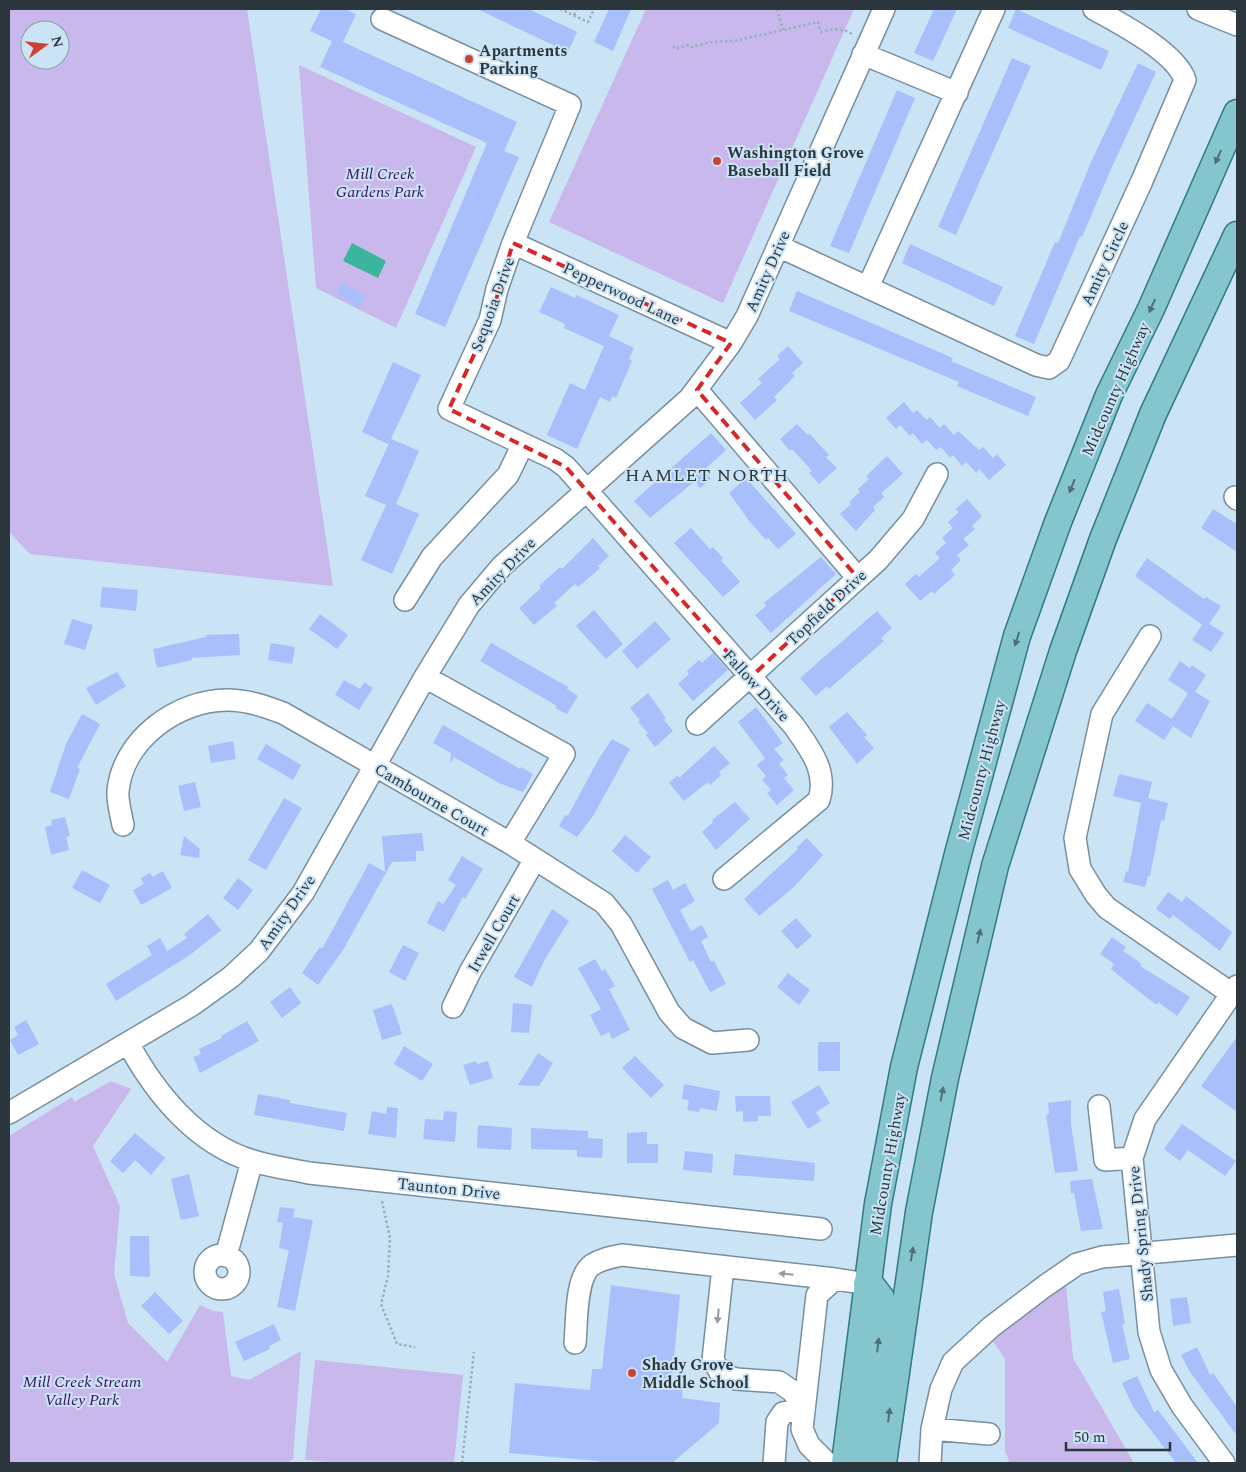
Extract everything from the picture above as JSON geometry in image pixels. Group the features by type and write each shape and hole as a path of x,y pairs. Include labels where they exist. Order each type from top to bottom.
{"main road":[{"name":"Midcounty Highway","path":"845,1463 866,1284 878,1204 904,1067 958,854 1017,636 1058,522 1109,395 1151,310 1237,113"},
{"path":"883,1463 919,1212 945,1078 995,866 1063,652 1103,539 1153,414 1237,235"},
{"path":"864,1463 882,1310 881,1298 878,1293 871,1285 866,1284"}],"street":[{"name":"Amity Drive","path":"9,1113 200,999 231,977 259,951 303,893 425,677 469,605 502,566 697,390 731,343 747,316 778,246 859,45 884,9"},
{"path":"868,287 994,9"},
{"name":"Amity Circle","path":"778,246 1036,366 1049,368 1060,361 1141,183 1185,80 1182,70 1176,64 1137,34 1094,9"},
{"path":"1198,9 1237,25"},
{"name":"Sequoia Drive","path":"382,19 570,105 513,243 497,289 490,320 449,409 554,459 566,467 584,491"},
{"path":"859,45 957,93"},
{"name":"Pepperwood Lane","path":"513,243 731,343"},
{"path":"697,390 857,577"},
{"path":"405,600 432,557 508,475 523,444"},
{"name":"Topfield Drive","path":"697,724 750,678 857,577 878,560 912,519 937,474"},
{"name":"Fallow Drive","path":"584,491 794,726 811,750 821,770 823,789 819,800 724,879"},
{"path":"1150,636 1102,714 1075,838 1080,869 1096,895 1107,908 1234,990"},
{"path":"425,677 564,754 510,843"},
{"name":"Cambourne Court","path":"123,825 118,793 120,778 131,755 148,732 174,714 197,703 226,700 251,702 283,713 510,843 604,903 621,924 669,1012 683,1028 712,1044 748,1040"},
{"name":"Irwell Court","path":"453,1008 470,972 535,859"},
{"name":"Shady Spring Drive","path":"1224,1463 1182,1406 1161,1370 1149,1332 1132,1158 1145,1119 1234,990"},
{"name":"Taunton Drive","path":"128,1043 143,1072 176,1113 215,1144 252,1161 309,1173 821,1229"},
{"path":"1099,1106 1106,1160 1132,1158"},
{"path":"226,1256 252,1161"},
{"path":"930,1463 932,1429 941,1389 953,1362 991,1327 1045,1286 1078,1264 1102,1257 1237,1245"},
{"path":"575,1343 581,1278 592,1265 606,1258 622,1255 866,1284"},
{"path":"723,1267 713,1360 721,1374 741,1380 779,1382 792,1391 804,1408"},
{"path":"827,1463 809,1445 802,1429 817,1295 835,1279"},
{"path":"804,1408 783,1413 777,1422 774,1459 809,1445"},
{"path":"932,1429 989,1434"}],"path":[{"path":"560,9 588,22 594,9"},
{"path":"574,15 577,9"},
{"path":"777,9 783,30"},
{"path":"673,46 676,49 710,42 734,41 818,22 821,32 832,29 848,31 859,45"},
{"path":"382,1200 390,1238 388,1276 381,1304 397,1344 415,1347"},
{"path":"462,1463 474,1352"}],"highlighted area":[{"path":"513,243 731,343 697,390 857,577 750,678 566,467 449,409 490,320"}],"green space":[{"path":"9,9 247,9 333,586 30,554 9,532"},
{"path":"646,9 854,9 723,303 549,222"},
{"name":"Mill Creek Gardens Park","path":"299,65 476,147 396,328 316,288"},
{"name":"Mill Creek Stream Valley Park","path":"111,1081 131,1089 93,1146 120,1206 114,1274 128,1323 167,1362 200,1305 213,1311 223,1312 231,1376 249,1380 301,1351 293,1459 287,1463 9,1463 9,1136 72,1097 74,1102"},
{"path":"1066,1285 1073,1358 1134,1463 1010,1463 1005,1451 1005,1359 991,1338 1044,1298"},
{"path":"315,1360 463,1375 454,1463 339,1463 305,1460"}],"shaded area":[{"path":"352,243 386,261 378,278 343,261"}],"building":[{"path":"321,9 345,9 356,14 343,42 517,122 504,151 519,157 445,327 415,314 487,143 320,67 332,41 310,31"},
{"path":"477,9 529,9 577,32 568,52"},
{"path":"609,9 631,9 613,51 594,42"},
{"path":"934,9 957,9 933,61 914,53"},
{"path":"1016,9 1109,51 1101,70 1008,28"},
{"path":"1012,58 1031,66 956,235 938,227"},
{"path":"1138,63 1156,72 1082,237 1080,236 1034,344 1015,336 1055,242 1058,243 1091,162"},
{"path":"897,90 915,98 849,253 830,246"},
{"path":"910,244 1003,287 994,306 902,263"},
{"path":"343,283 366,296 359,308 336,294"},
{"path":"551,287 575,298 576,295 619,315 609,336 634,348 629,359 632,361 616,398 612,396 610,402 600,397 577,449 547,435 570,383 585,390 604,346 564,328 565,324 539,312"},
{"path":"797,291 953,358 951,361 1036,397 1028,416 957,386 959,382 789,311"},
{"path":"788,346 803,363 792,373 795,376 774,397 777,400 755,420 740,403 762,383 758,379 780,359 777,356"},
{"path":"393,362 421,375 391,439 419,451 396,504 419,514 392,574 361,560 386,505 365,496 390,441 388,444 362,432"},
{"path":"904,402 913,413 917,410 927,420 930,417 940,428 944,424 954,435 958,431 979,450 983,447 993,458 997,454 1006,465 989,480 979,469 976,473 966,462 962,466 953,455 950,458 941,447 936,450 927,440 922,444 913,433 910,436 900,425 896,429 886,418"},
{"path":"797,424 808,435 810,434 829,455 826,457 837,468 819,484 809,473 812,471 780,439"},
{"path":"711,433 726,450 704,470 711,479 700,488 695,481 650,518 634,501"},
{"path":"887,456 903,474 881,493 884,497 873,507 875,510 856,531 840,514 860,492 858,489 869,479 866,476"},
{"path":"746,478 796,534 778,549 768,538 766,540 750,522 729,493"},
{"path":"967,499 982,516 972,526 975,529 963,539 969,545 957,555 961,560 951,570 955,575 934,594 932,591 920,601 905,584 916,574 919,577 940,558 935,553 946,543 942,538 953,528 948,522 959,512 956,509"},
{"path":"1213,509 1237,524 1237,552 1201,528"},
{"path":"691,528 710,549 713,547 723,558 721,560 740,582 723,597 674,543"},
{"path":"593,538 609,556 598,566 600,568 578,587 575,584 554,603 557,606 534,625 519,608 541,588 539,586 560,567 562,569"},
{"path":"821,557 836,574 771,633 755,615 766,606 764,603"},
{"path":"1147,558 1204,599 1206,597 1221,606 1209,624 1224,633 1211,652 1192,640 1202,625 1135,576"},
{"path":"102,587 138,590 136,611 100,607"},
{"path":"594,610 623,644 606,659 576,626"},
{"path":"877,611 892,628 881,638 884,641 829,689 827,686 816,696 800,678"},
{"path":"320,614 348,635 337,649 309,629"},
{"path":"72,619 93,625 85,650 64,644"},
{"path":"655,621 671,639 637,669 622,651"},
{"path":"239,634 240,655 192,658 192,660 157,668 153,649 206,637 206,635"},
{"path":"271,643 295,647 292,664 268,660"},
{"path":"491,643 568,687 567,689 578,696 567,714 555,708 557,706 480,661"},
{"path":"713,653 728,670 693,701 678,684 689,674 687,671 699,660 702,663"},
{"path":"1180,661 1190,668 1192,665 1206,675 1195,692 1210,701 1191,738 1173,726 1164,740 1135,721 1147,703 1172,719 1188,693 1168,680"},
{"path":"117,672 126,686 96,705 86,688"},
{"path":"344,680 360,689 364,682 373,688 359,710 335,695"},
{"path":"648,693 673,731 655,747 646,735 648,733 638,722 640,720 630,708"},
{"path":"756,707 783,743 774,749 784,760 779,764 788,775 784,778 794,790 777,805 767,793 771,790 762,780 766,776 757,765 765,758 738,722"},
{"path":"847,712 867,735 864,737 874,748 857,764 829,727"},
{"path":"82,714 100,724 77,768 80,769 69,799 50,792 66,744"},
{"path":"443,725 520,769 521,767 533,774 523,792 499,783 454,757 450,764 451,753 433,743"},
{"path":"612,739 630,749 593,816 577,837 559,826 565,815 568,816 598,760"},
{"path":"233,741 236,759 211,763 208,746"},
{"path":"266,744 301,765 293,780 257,759"},
{"path":"714,746 730,763 719,772 721,775 710,785 708,782 684,801 669,783 677,776 682,779 680,777"},
{"path":"1119,774 1152,782 1148,798 1168,803 1164,821 1161,820 1150,876 1148,876 1145,887 1123,882 1126,871 1128,872 1141,803 1113,796"},
{"path":"195,782 201,807 184,811 178,786"},
{"path":"284,798 302,808 266,870 248,860"},
{"path":"735,802 750,819 716,850 702,832 713,822 712,820"},
{"path":"65,817 70,836 66,837 69,850 51,855 45,827 52,825 51,820"},
{"path":"422,833 424,851 416,851 416,861 392,862 343,950 318,985 302,973 320,947 322,949 369,863 385,872 382,836"},
{"path":"625,835 651,857 637,873 612,851"},
{"path":"184,836 200,849 199,858 180,855"},
{"path":"807,838 823,855 793,888 759,916 744,899 798,849 796,848"},
{"path":"462,856 483,869 465,899 463,897 444,932 427,923 438,901 443,904 456,885 448,880"},
{"path":"82,870 110,885 100,903 72,888"},
{"path":"163,871 172,888 141,905 133,890 144,884 141,878 150,873 153,877"},
{"path":"238,878 253,890 238,910 223,898"},
{"path":"668,880 673,890 685,883 695,901 680,910 691,931 702,925 708,937 701,941 711,962 714,961 726,984 710,992 693,960 690,962 652,889"},
{"path":"1168,892 1182,902 1186,896 1232,932 1220,951 1173,915 1170,919 1156,909"},
{"path":"552,909 569,921 545,959 532,987 514,977"},
{"path":"208,914 221,930 190,955 116,1001 106,984 152,955 147,946 160,938 167,951 187,938 184,934"},
{"path":"796,918 812,936 797,949 781,931"},
{"path":"1112,937 1126,947 1123,951 1142,964 1140,966 1190,997 1177,1016 1158,1002 1157,1005 1111,969 1114,964 1100,954"},
{"path":"403,945 419,953 405,981 389,972"},
{"path":"595,959 602,971 605,969 615,986 609,989 630,1030 612,1039 609,1032 601,1036 590,1015 601,1009 578,968"},
{"path":"788,973 810,990 799,1005 777,987"},
{"path":"290,987 301,1003 282,1018 270,1002"},
{"path":"513,1003 532,1005 529,1033 511,1032"},
{"path":"392,1004 402,1034 382,1040 373,1010"},
{"path":"26,1020 39,1044 18,1055 10,1040 18,1035 14,1027"},
{"path":"247,1021 259,1041 200,1073 193,1057 201,1054 199,1049 222,1038 221,1036"},
{"path":"1237,1037 1237,1112 1201,1086"},
{"path":"818,1042 840,1042 840,1071 818,1071"},
{"path":"404,1046 433,1064 422,1081 394,1064"},
{"path":"538,1053 553,1063 539,1086 518,1085"},
{"path":"635,1056 664,1085 651,1098 622,1068"},
{"path":"476,1061 477,1064 488,1061 493,1078 470,1085 463,1065"},
{"path":"684,1084 720,1091 717,1111 700,1108 699,1112 687,1110 689,1100 682,1099"},
{"path":"819,1085 830,1103 816,1112 821,1121 808,1129 791,1102"},
{"path":"258,1094 290,1100 290,1103 347,1113 344,1131 254,1115"},
{"path":"735,1096 770,1096 771,1116 758,1116 758,1121 743,1122 743,1111 736,1112"},
{"path":"1071,1100 1071,1124 1078,1171 1055,1173 1046,1115 1049,1114 1048,1103"},
{"path":"387,1107 398,1108 396,1138 368,1134 372,1111 386,1114"},
{"path":"444,1111 457,1112 455,1142 423,1139 425,1119 443,1120"},
{"path":"1182,1124 1236,1161 1225,1176 1188,1150 1180,1161 1164,1149"},
{"path":"478,1125 512,1128 511,1150 477,1148"},
{"path":"531,1128 588,1131 588,1138 603,1139 602,1158 577,1157 577,1150 531,1149"},
{"path":"647,1132 647,1144 658,1144 658,1163 627,1163 627,1133"},
{"path":"135,1133 165,1158 151,1175 135,1160 123,1173 110,1161"},
{"path":"685,1151 713,1154 712,1173 683,1170"},
{"path":"735,1154 815,1163 814,1181 733,1175"},
{"path":"189,1174 199,1216 181,1220 171,1179"},
{"path":"1092,1179 1103,1229 1081,1231 1074,1193 1071,1194 1070,1181"},
{"path":"280,1207 295,1209 293,1217 313,1220 295,1311 277,1307 289,1250 279,1248 283,1223 277,1222"},
{"path":"130,1236 149,1236 150,1277 130,1276"},
{"name":"Shady Grove Middle School","path":"611,1285 680,1295 672,1378 683,1380 682,1398 720,1403 719,1423 672,1463 599,1463 599,1461 509,1453 515,1383 590,1390 592,1369 602,1369"},
{"path":"1119,1289 1125,1324 1122,1324 1130,1359 1113,1363 1101,1312 1106,1311 1103,1292"},
{"path":"155,1292 183,1321 169,1334 141,1306"},
{"path":"1187,1297 1191,1323 1173,1326 1170,1299"},
{"path":"274,1324 281,1340 269,1346 270,1349 244,1361 235,1342"},
{"path":"1197,1347 1210,1375 1213,1373 1237,1407 1237,1436 1190,1372 1181,1355"},
{"path":"1137,1376 1154,1412 1158,1410 1198,1463 1176,1463 1133,1407 1122,1383"}],"place":[{"name":"Apartments Parking","path":"469,59"},
{"name":"Washington Grove Baseball Field","path":"717,161"},
{"name":"Shady Grove Middle School","path":"632,1373"}],"district":[{"name":"HAMLET NORTH","path":"707,475"}]}
